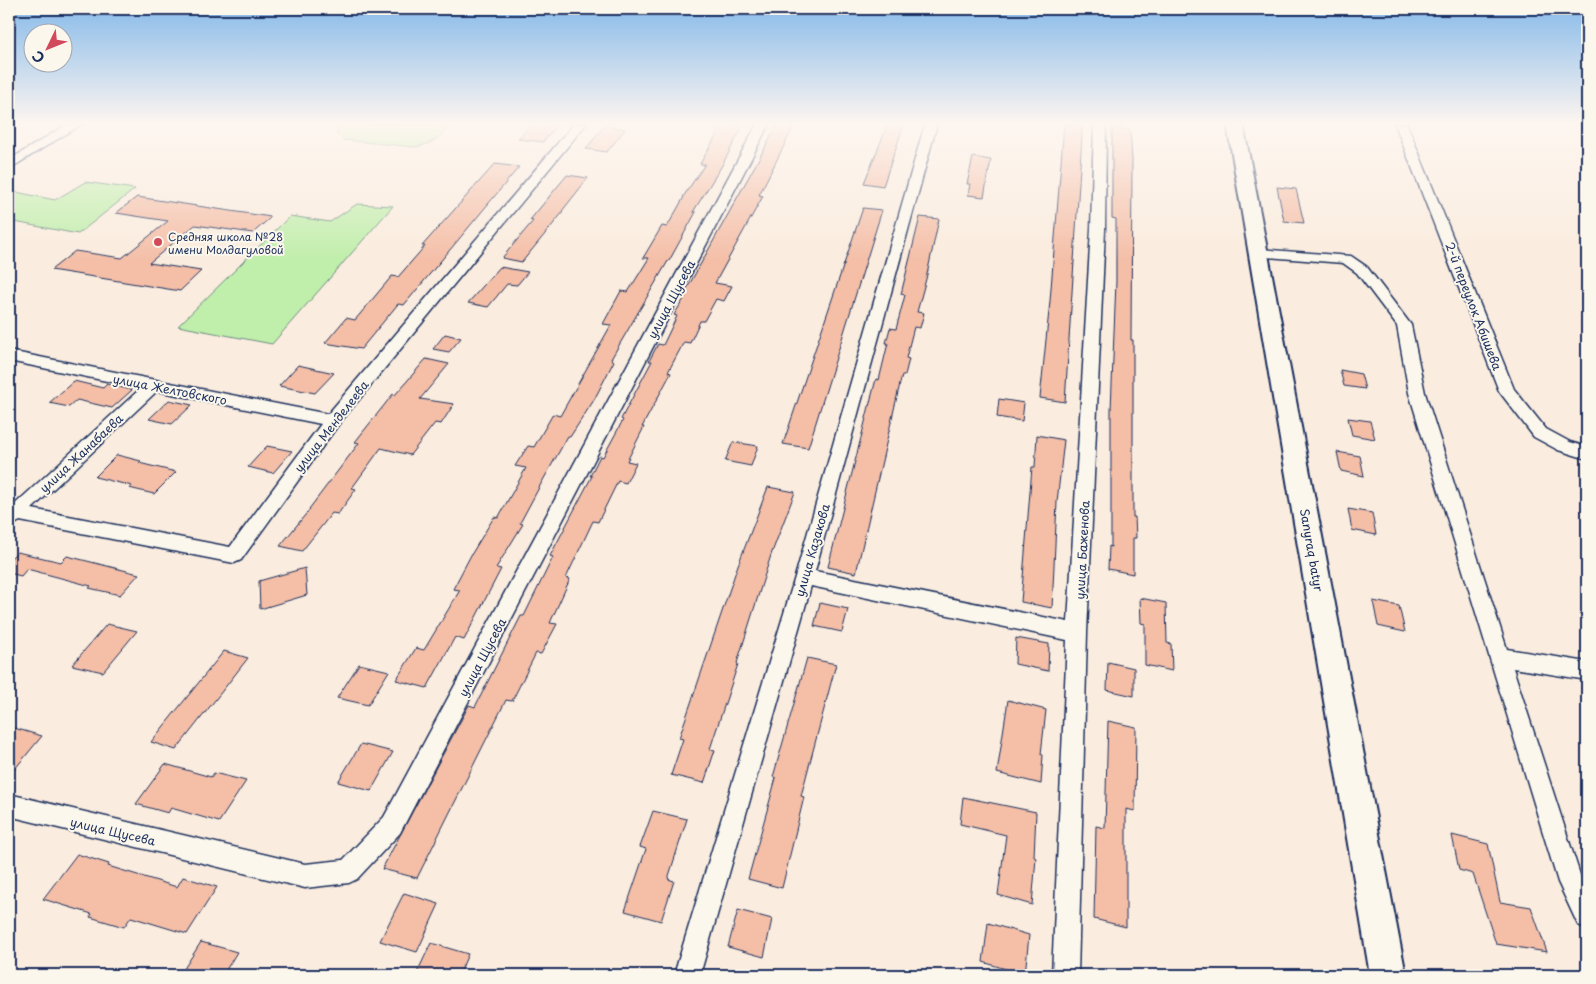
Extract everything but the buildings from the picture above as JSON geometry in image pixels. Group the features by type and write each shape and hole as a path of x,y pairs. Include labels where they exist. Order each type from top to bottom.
{"street":[{"name":"улица Менделеева","path":"11,516 234,555 332,421 542,170"},
{"name":"улица Щусева","path":"9,805 305,876 349,871 392,825 739,170"},
{"name":"улица Казакова","path":"688,975 804,577 918,170"},
{"name":"улица Баженова","path":"1065,975 1077,633 1098,229 1099,170"},
{"name":"Sanyraq batyr","path":"1244,170 1388,975"},
{"name":"2-й переулок Абишева","path":"1420,170 1507,392 1540,433 1564,446 1587,453"},
{"path":"1259,253 1346,259 1362,270 1404,325 1417,394 1570,882 1587,916"},
{"name":"улица Желтовского","path":"9,356 332,421"},
{"name":"улица Жанабаева","path":"11,516 153,386"},
{"path":"804,577 1077,633"},
{"path":"1499,657 1587,671"}],"green space":[{"path":"85,182 135,189 78,234 9,221 9,193 11,191 55,200"},
{"path":"357,204 393,206 272,344 178,326 290,216 330,222"}],"place":[{"name":"Средняя школа №28 имени Молдагуловой","path":"158,242"}]}
